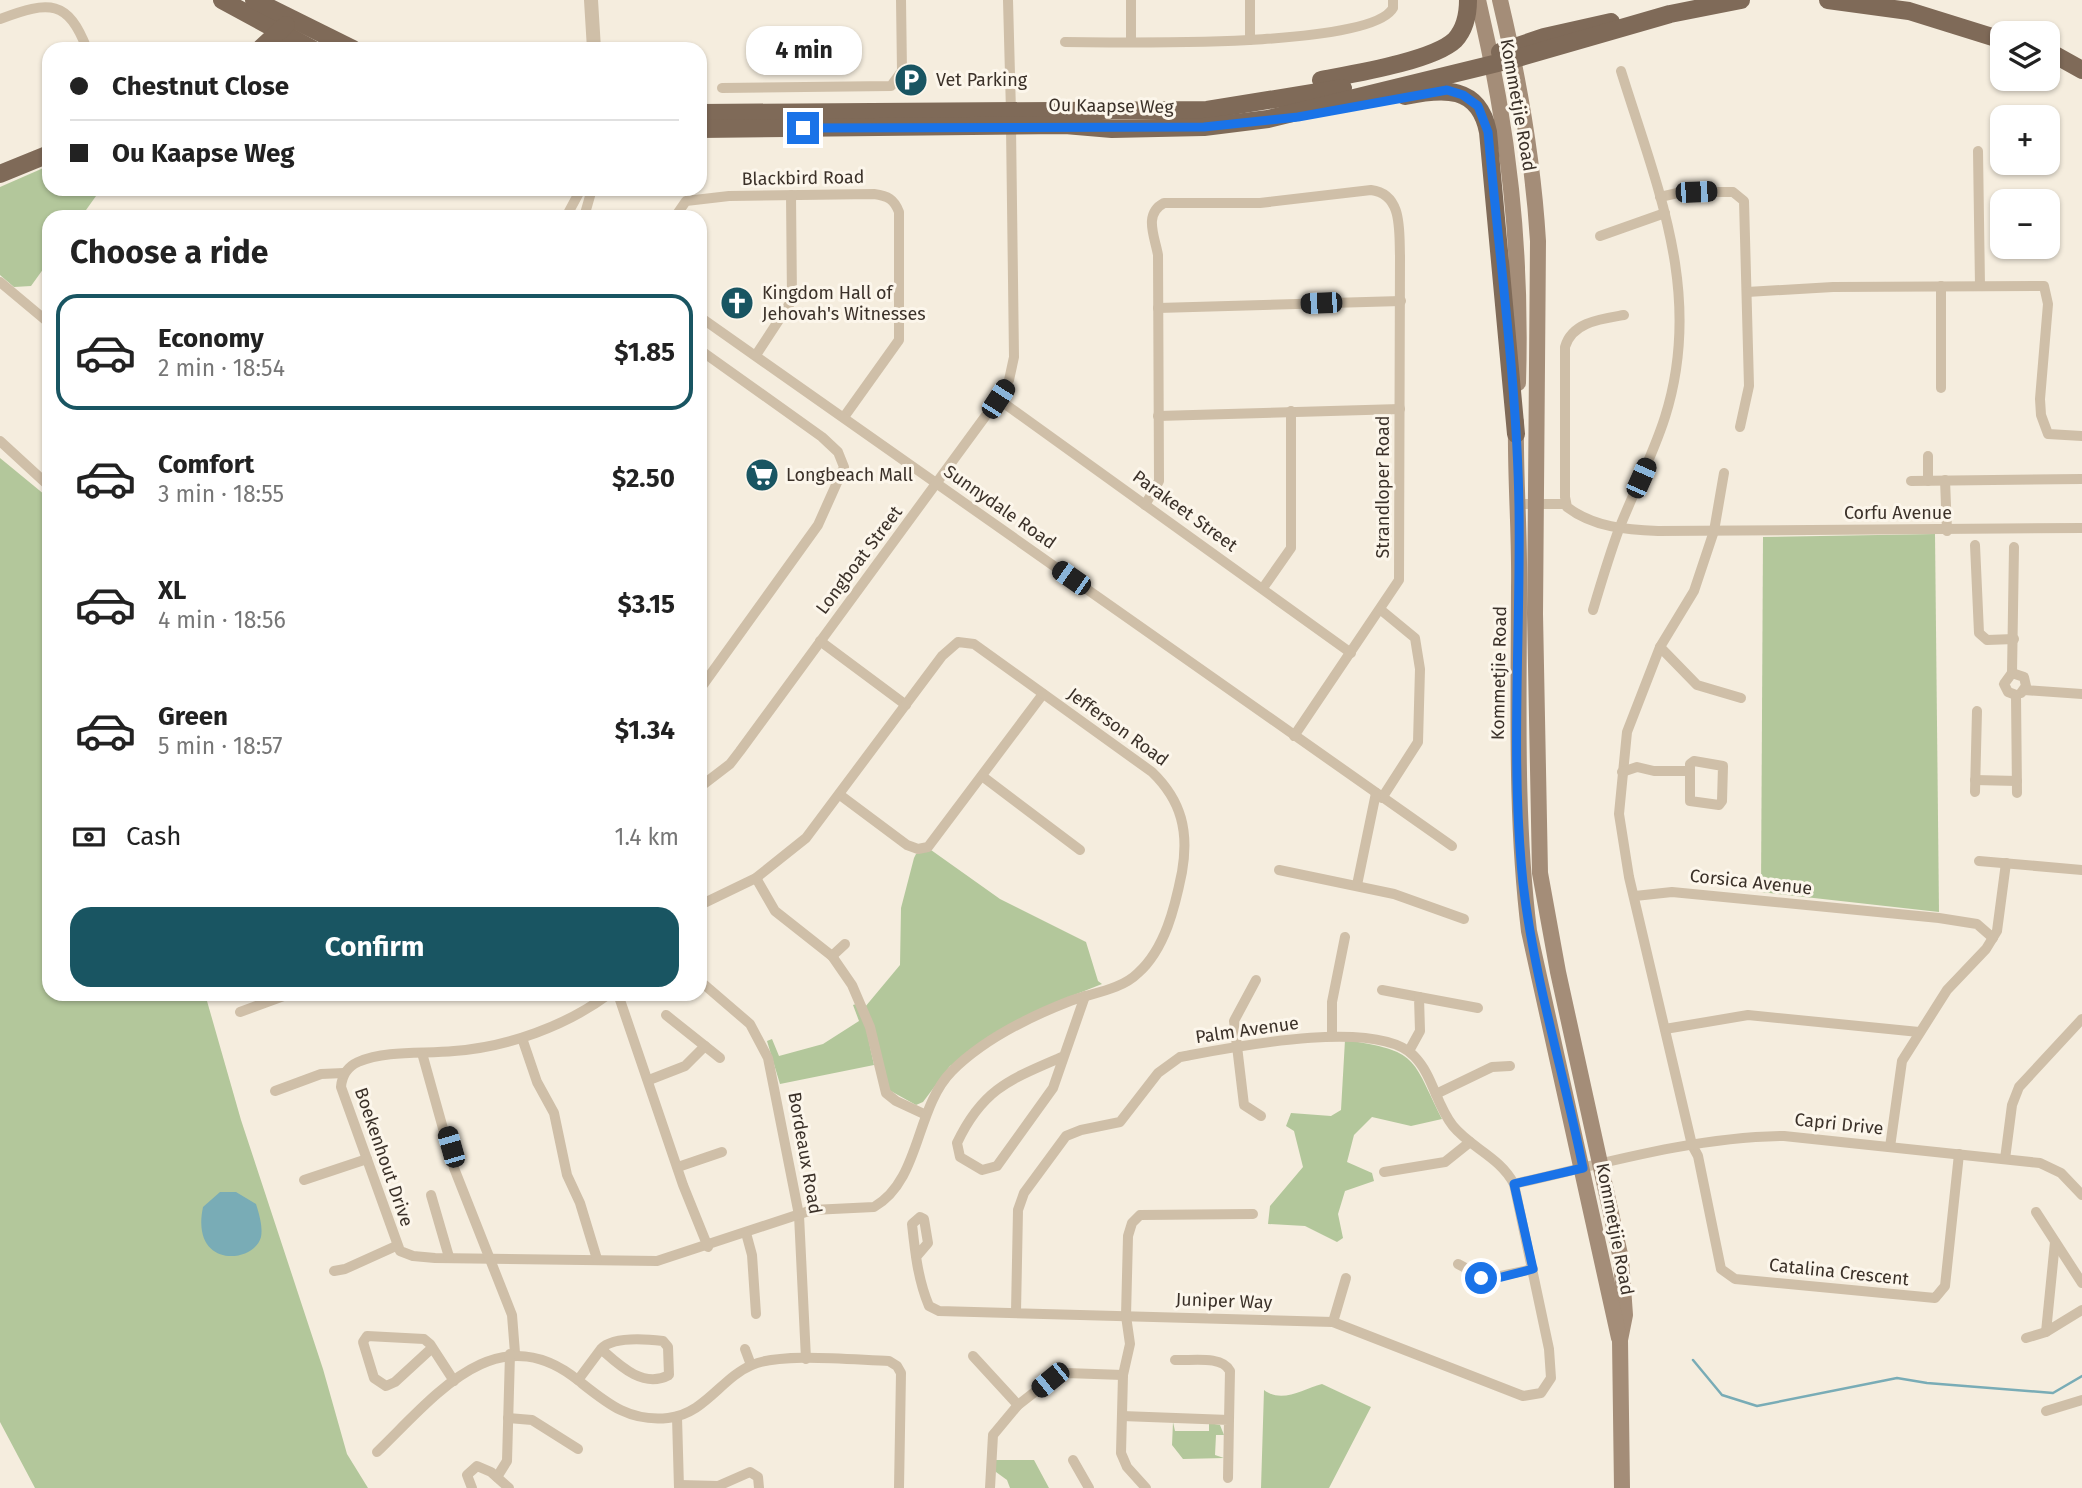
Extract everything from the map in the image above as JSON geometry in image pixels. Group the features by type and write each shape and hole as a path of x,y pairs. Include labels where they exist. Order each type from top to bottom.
{"main road":[{"path":"222,0 285,27 331,42"},
{"path":"254,0 303,42"},
{"path":"1245,105 1275,92 1434,52 1459,34 1467,19 1468,0"},
{"name":"Kommetjie Road","path":"1478,0 1492,59 1513,187 1519,304 1516,434 1519,504 1517,764 1523,881 1529,931 1620,1340 1622,1488"},
{"name":"Kommetjie Road","path":"1500,0 1513,54 1534,181 1538,241 1536,504 1537,801 1540,873 1558,972 1621,1259 1626,1315 1620,1340"},
{"name":"Ou Kaapse Weg","path":"707,113 1204,127 1268,119 1513,54 1575,30 1640,16 1670,14 1741,0"},
{"path":"1828,0 1907,3 1963,15 1990,25"},
{"path":"1907,3 1990,35"},
{"path":"268,42 285,27"},
{"path":"2060,58 2082,70"},
{"name":"Ou Kaapse Weg","path":"707,129 1011,120 1207,110 1328,91 1492,59"},
{"path":"2060,68 2082,80"},
{"path":"1268,119 1330,112 1437,90 1463,95 1478,106 1488,132 1516,434"},
{"path":"0,174 42,157"}],"street":[{"path":"722,88 891,86 902,71 901,0"},
{"name":"Longboat Street","path":"707,782 730,764 937,483 1009,380 1014,357 1008,0"},
{"path":"1131,0 1131,42"},
{"path":"1250,0 1250,40"},
{"path":"1065,42 1298,37 1378,21 1389,16 1393,0"},
{"path":"585,42 592,1"},
{"path":"592,1 594,42"},
{"path":"0,19 38,3 54,4 76,17 85,42"},
{"path":"1593,610 1619,529 1665,417 1679,353 1681,292 1673,240 1621,71"},
{"path":"1978,152 1980,286"},
{"name":"Strandloper Road","path":"1158,308 1158,255 1152,218 1164,203 1267,202 1371,190 1387,194 1395,205 1401,301 1400,574 1397,585 1381,610 1294,736"},
{"path":"1660,197 1682,192 1733,192 1740,194 1746,206 1749,386 1740,427"},
{"path":"756,355 792,300 791,195"},
{"name":"Blackbird Road","path":"680,210 686,201 791,195 884,195 893,201 899,212 899,340 844,416"},
{"path":"1600,236 1665,213"},
{"path":"0,282 42,317"},
{"path":"1941,286 1941,388"},
{"path":"1747,292 2045,286 2047,293 2040,399 2044,426 2051,435 2082,436"},
{"path":"1145,505 1158,481 1158,308 1401,301"},
{"path":"1519,504 1566,504 1567,341 1573,332 1584,325 1623,316"},
{"name":"Sunnydale Road","path":"707,322 1452,846"},
{"path":"707,355 822,437 838,452 844,467 818,525 707,679"},
{"name":"Parakeet Street","path":"998,399 1351,653"},
{"path":"1158,416 1401,409"},
{"path":"1262,588 1291,548 1292,411"},
{"path":"0,441 42,480"},
{"path":"1928,456 1928,481"},
{"path":"1692,1145 1620,834 1627,772 1627,732 1660,647 1691,600 1714,531 1724,473"},
{"path":"1911,481 2082,479"},
{"path":"1945,480 1947,531"},
{"name":"Corfu Avenue","path":"1566,504 1583,516 1619,529 1947,531 2082,528"},
{"path":"1975,545 1979,633 1987,640 2014,639"},
{"path":"2014,547 2012,673 2004,684 2008,692 2082,694"},
{"path":"1357,885 1379,795 1418,744 1420,669 1415,638 1381,610"},
{"path":"820,641 906,705"},
{"name":"Jefferson Road","path":"707,902 756,878 806,838 949,647 962,641 974,644 1152,772 1171,792 1185,827 1185,852 1175,906 1154,953 1134,978 1055,1007 970,1055 941,1083 925,1114 904,1172 884,1200 867,1209 811,1210 799,1215"},
{"path":"1660,647 1697,685 1741,698"},
{"path":"1977,711 1975,786 2017,787 2020,692 2024,677 2012,673"},
{"path":"840,795 907,845 920,849 933,843 1043,694"},
{"path":"1694,761 1721,764 1721,804 1690,801 1689,772 1690,764 1694,761"},
{"path":"1627,772 1637,767 1654,771 1689,772"},
{"path":"982,776 1080,850"},
{"path":"1979,861 2082,870"},
{"path":"1891,1147 1899,1068 1947,990 1993,938 2001,914 2006,863"},
{"path":"1279,870 1411,898 1464,919"},
{"path":"756,878 775,911 832,956 865,1012 883,1088 896,1101 925,1114"},
{"name":"Corsica Avenue","path":"1635,896 1672,892 1940,918 1977,924 1993,938"},
{"path":"1332,1035 1332,1002 1345,937"},
{"path":"832,956 845,944"},
{"path":"1256,980 1235,1014 1236,1048 1244,1105 1261,1116"},
{"name":"Bordeaux Road","path":"707,986 736,1009 762,1044 775,1086 799,1215 806,1359"},
{"path":"1382,990 1478,1008"},
{"path":"1064,1056 1027,1071 980,1102 957,1143 960,1157 982,1170 997,1166 1053,1088 1085,996"},
{"path":"1419,997 1420,1031 1409,1051 1417,1059 1450,1122 1470,1142 1503,1167 1514,1184 1533,1269 1486,1279 1458,1264"},
{"path":"240,1012 270,1001"},
{"name":"Boekenhout Drive","path":"599,1001 523,1038 476,1049 385,1055 361,1060 344,1073 341,1087 396,1246 412,1256 657,1261 708,1247 799,1215"},
{"path":"621,1001 708,1247"},
{"path":"1665,1029 1748,1015 1919,1032"},
{"path":"666,1016 720,1058"},
{"path":"2005,1159 2012,1105 2019,1087 2082,1019"},
{"name":"Palm Avenue","path":"1016,1312 1019,1203 1064,1139 1075,1131 1120,1122 1158,1073 1174,1060 1236,1048 1332,1035 1382,1042 1409,1051"},
{"path":"523,1038 537,1082 554,1113 567,1175 580,1203 597,1259"},
{"path":"649,1080 692,1062 705,1046"},
{"path":"422,1053 454,1168 512,1315 507,1461 497,1477"},
{"path":"1436,1094 1492,1067 1510,1066"},
{"path":"275,1091 321,1074 344,1073"},
{"name":"Capri Drive","path":"1583,1168 1744,1136 1784,1136 2040,1163 2056,1170 2082,1195"},
{"path":"1384,1172 1445,1162 1470,1142"},
{"name":"Catalina Crescent","path":"1692,1145 1698,1156 1724,1274 1735,1279 1928,1299 1940,1294 1945,1286 1959,1154"},
{"path":"678,1167 722,1152"},
{"path":"304,1180 367,1159"},
{"path":"1514,1184 1583,1168"},
{"path":"431,1195 449,1257"},
{"path":"2036,1212 2082,1283"},
{"path":"1146,1488 1123,1459 1123,1375 1130,1344 1126,1316 1128,1231 1140,1214 1254,1214"},
{"path":"746,1233 752,1255 756,1314"},
{"path":"2046,1332 2055,1242"},
{"path":"334,1271 396,1246"},
{"name":"Juniper Way","path":"916,1257 923,1289 933,1309 943,1312 1333,1322 1523,1396 1541,1393 1550,1381 1549,1349 1533,1269"},
{"path":"1333,1322 1346,1278"},
{"path":"2026,1338 2046,1332 2082,1310"},
{"path":"432,1348 386,1386 374,1378 363,1342 367,1336 420,1338 432,1348 454,1381"},
{"path":"578,1380 601,1349 606,1343 616,1341 663,1341 669,1350 669,1375 654,1380 638,1377 601,1349"},
{"path":"745,1349 751,1365"},
{"path":"377,1452 454,1381 487,1360 512,1353 556,1365 605,1403 645,1419 677,1417 706,1402 751,1365 806,1359 889,1361 899,1368 898,1488"},
{"path":"974,1356 1018,1405"},
{"path":"1175,1360 1221,1362 1230,1371 1228,1478"},
{"path":"990,1488 993,1435 1018,1405 1050,1380 1066,1373 1123,1375"},
{"path":"2046,1411 2082,1400"},
{"path":"1122,1416 1229,1420"},
{"path":"677,1417 679,1487 718,1487 750,1472 758,1477 759,1488"},
{"path":"509,1418 532,1420 578,1449"},
{"path":"1073,1460 1089,1488"},
{"path":"472,1488 466,1479 472,1467 480,1467 509,1488"}],"green space":[{"path":"42,169 42,196 96,196 86,210 42,210 42,271 31,286 14,287 0,275 0,187"},
{"path":"0,458 42,493 42,1001 207,1001 241,1120 323,1369 347,1454 368,1488 35,1488 0,1422"},
{"path":"1935,534 1939,912 1761,892 1763,537"},
{"path":"931,850 1000,899 1086,942 1098,981 1102,984 1064,999 950,1066 923,1102 916,1105 889,1090 865,1007 900,965 901,908 914,858 916,854"},
{"path":"856,1004 866,1028 874,1065 780,1084 767,1041 772,1039 779,1056 823,1044 859,1021 853,1005"},
{"path":"1345,1040 1387,1048 1410,1060 1442,1119 1411,1126 1372,1117 1354,1135 1347,1162 1372,1173 1374,1181 1345,1191 1338,1214 1343,1238 1337,1242 1305,1226 1268,1224 1270,1206 1303,1167 1294,1131 1286,1126 1291,1113 1331,1116 1341,1110"},
{"path":"1322,1384 1371,1407 1329,1488 1261,1488 1264,1390 1285,1396"},
{"path":"1173,1422 1175,1431 1209,1431 1209,1423 1220,1425 1224,1435 1216,1435 1215,1455 1224,1458 1183,1459 1172,1445"},
{"path":"994,1460 1034,1460 1049,1488 1010,1488 1007,1480 996,1472"}],"water":[{"path":"220,1192 236,1192 256,1204 261,1224 261,1237 256,1246 236,1256 214,1251 206,1242 201,1227 203,1207"}],"waterway":[{"path":"1693,1360 1722,1395 1757,1406 1897,1378 1927,1383 2053,1393 2082,1376"}],"place":[{"name":"Vet Parking","path":"911,80"},
{"name":"Kingdom Hall of Jehovah's Witnesses","path":"737,303"},
{"name":"Longbeach Mall","path":"762,475"}],"route":[{"path":"803,128 1065,125 1112,129 1224,126 1330,112 1442,90 1467,97 1483,113 1488,132 1516,434 1519,504 1517,764 1523,881 1529,931 1583,1168 1514,1184 1533,1269 1494,1279 1481,1278"}]}
